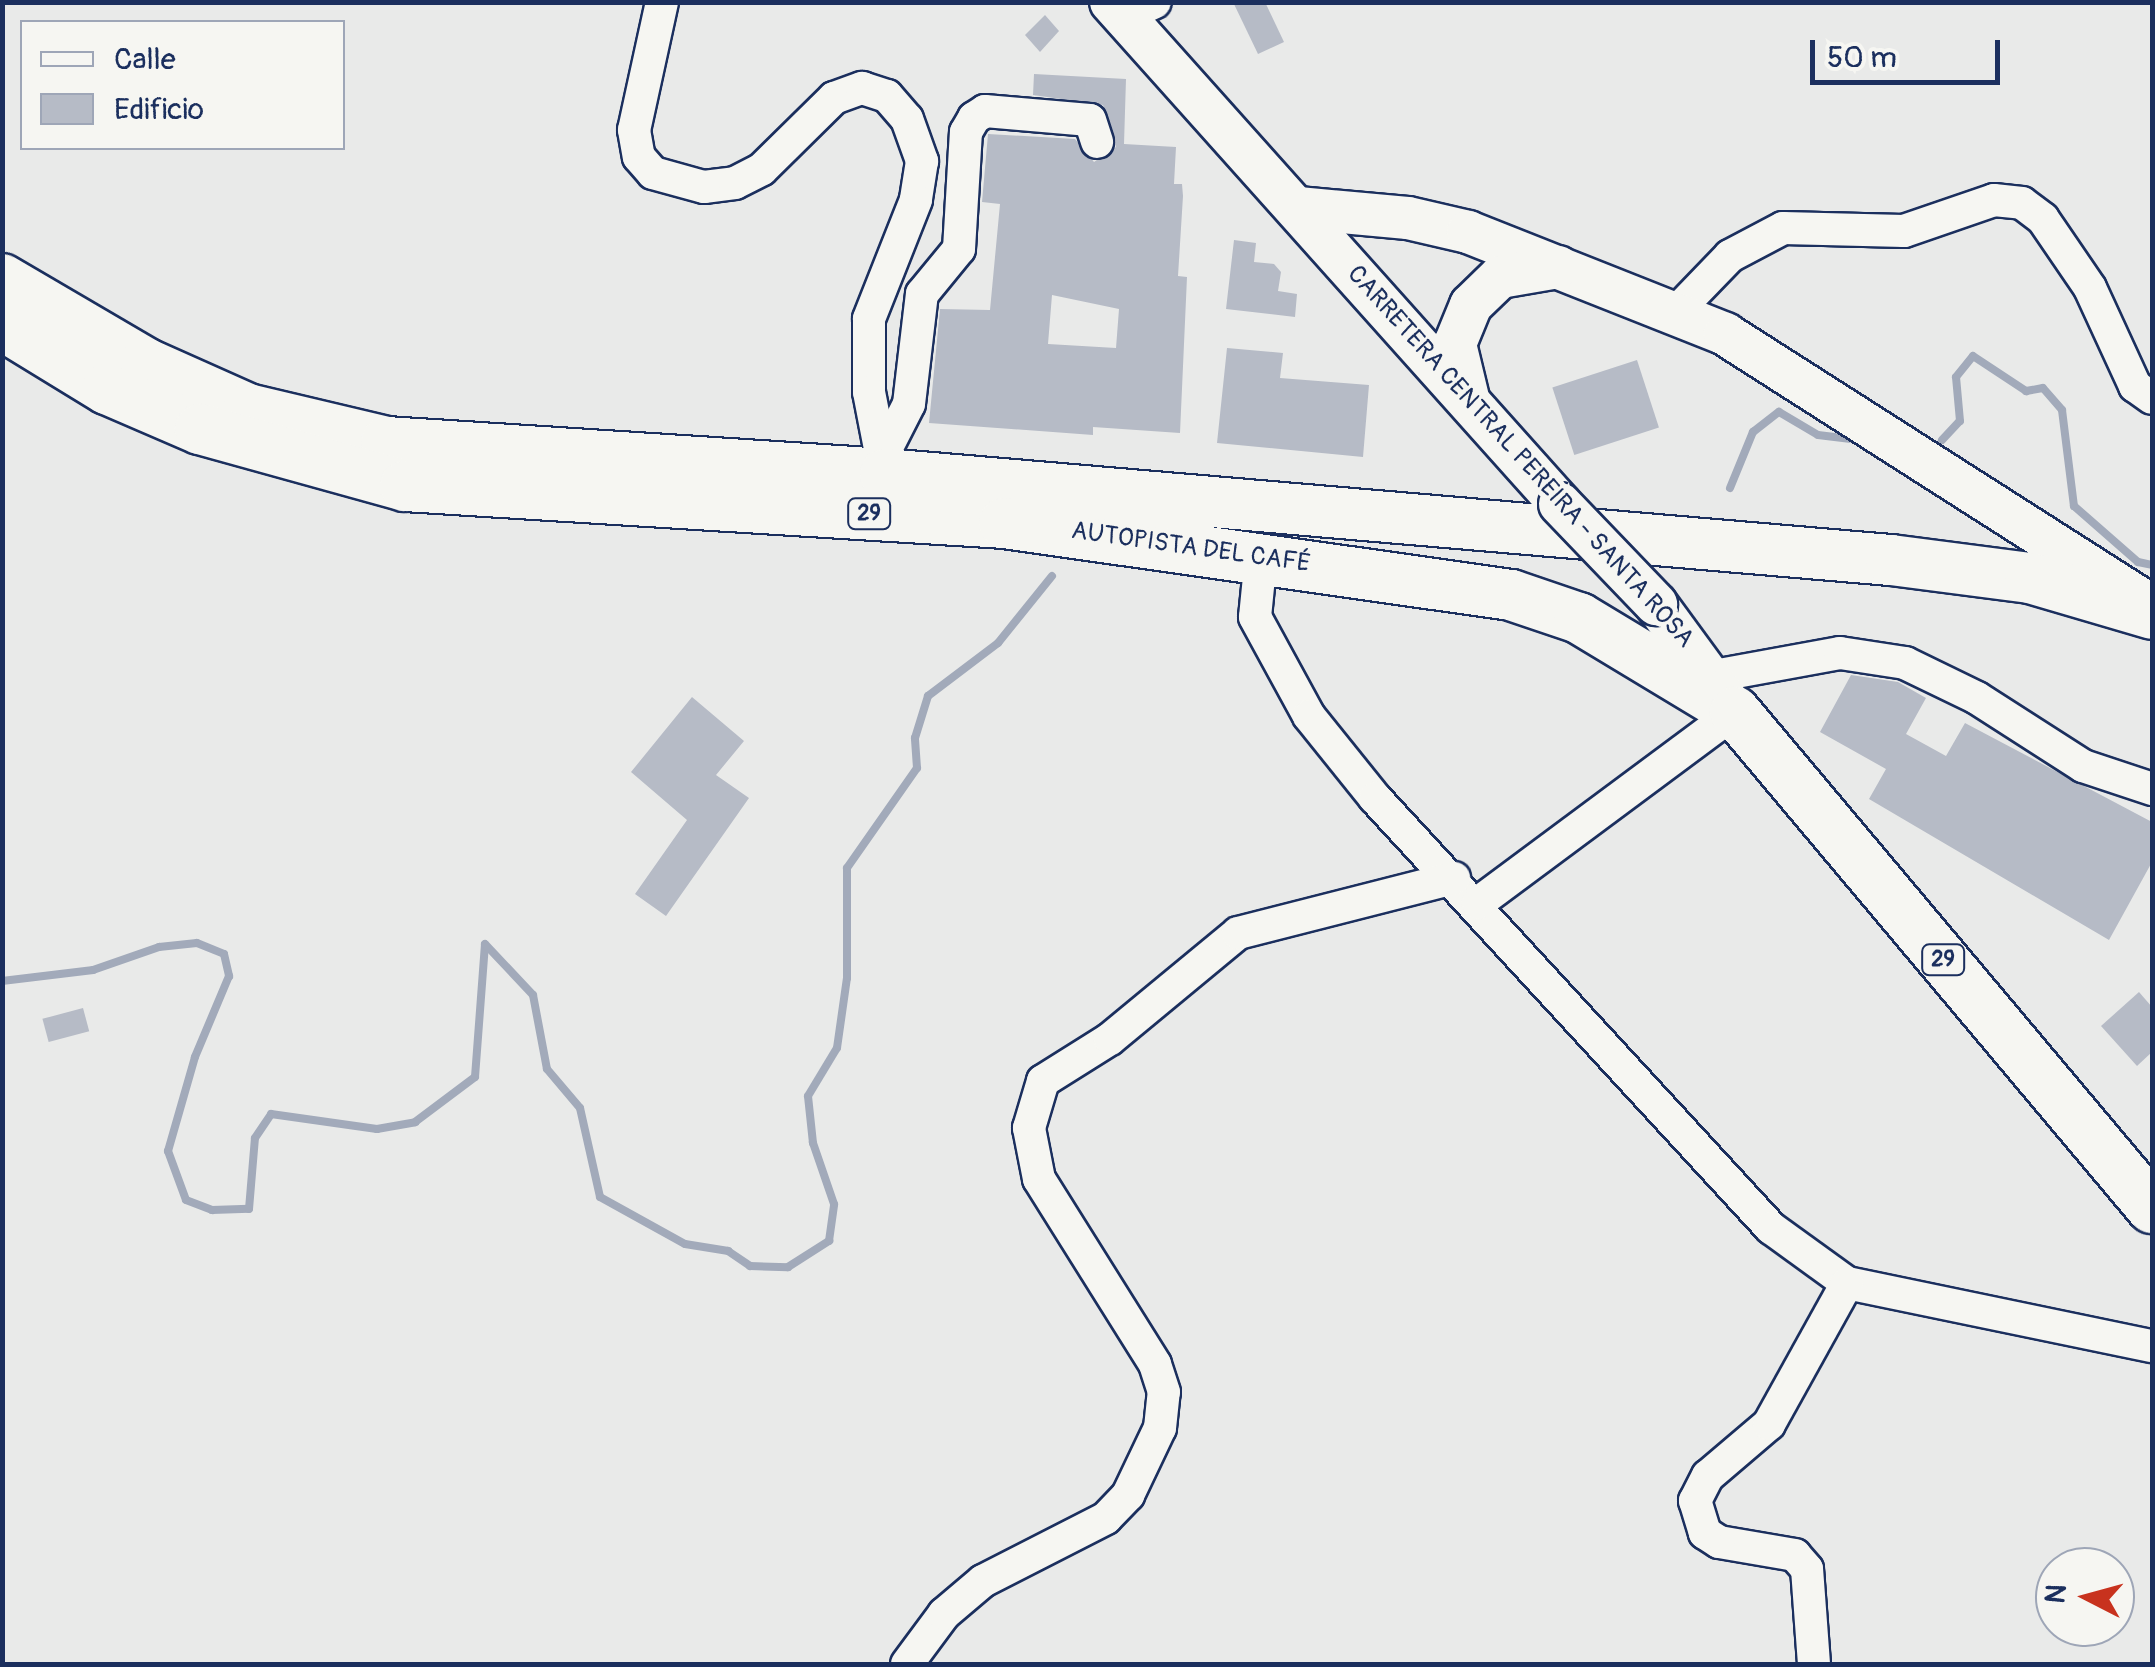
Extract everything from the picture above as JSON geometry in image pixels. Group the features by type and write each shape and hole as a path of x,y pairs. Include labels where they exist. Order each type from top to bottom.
{"highway":[{"name":"AUTOPISTA DEL CAFÉ","path":"2,280 145,363 248,409 386,442 884,464 1891,560 2030,578 2152,614"},
{"name":"AUTOPISTA DEL CAFÉ","path":"2,325 107,389 200,429 406,486 1004,523 1511,594 1579,618 1724,694 2152,1208"}],"main road":[{"name":"CARRETERA CENTRAL PEREIRA - SANTA ROSA","path":"1130,7 1298,208 1560,504 1656,604 1724,694"},
{"path":"1298,208 1408,218 1564,266 1676,312 1739,342 2152,606"},
{"path":"1468,398 1455,344 1472,305 1500,277 1564,266"}],"street":[{"path":"662,2 634,130 639,157 653,173 704,187 734,183 762,169 834,98 862,88 887,96 907,119 922,160 916,200 869,319 869,392 884,464"},
{"path":"884,464 909,404 922,294 959,249 966,132 974,118 985,112 1090,120 1096,142"},
{"path":"1676,312 1730,256 1783,228 1904,231 1994,200 2022,202 2042,219 2090,288 2136,386 2152,398"},
{"path":"1261,557 1255,618 1280,671 1364,785 1478,903 1771,1228 1846,1283 2152,1346"},
{"path":"1478,903 1724,694 1840,653 1904,663 1977,698 2083,766 2152,789"},
{"path":"908,1664 944,1614 983,1581 1106,1518 1128,1495 1160,1428 1164,1392 1155,1364 1039,1179 1028,1128 1043,1081 1110,1040 1238,933 1454,878"},
{"path":"1814,1664 1807,1568 1795,1555 1719,1542 1705,1533 1695,1502 1708,1476 1768,1424 1846,1283"}],"building":[{"path":"1233,2 1265,2 1284,42 1258,54"},
{"path":"1045,15 1059,31 1040,52 1025,35"},
{"path":"1034,74 1126,79 1124,144 1176,147 1174,184 1182,184 1183,196 1178,276 1187,277 1180,433 1093,427 1093,435 929,423 940,309 990,310 1000,204 982,202 988,134 1075,139 1094,162 1116,147 1103,105 1033,95","holes":["1052,295 1119,309 1116,348 1048,344"]},
{"path":"1234,240 1256,243 1254,262 1274,264 1281,272 1278,291 1297,294 1295,317 1226,309"},
{"path":"1227,348 1283,353 1280,378 1369,385 1363,457 1217,443"},
{"path":"1637,360 1659,428 1574,455 1552,388"},
{"path":"1851,675 1898,682 1926,698 1906,734 1946,756 1965,723 2152,822 2152,862 2109,940 1869,799 1886,769 1820,732"},
{"path":"692,697 744,741 716,775 749,798 666,916 635,894 687,820 631,772"},
{"path":"2139,992 2152,1007 2152,1052 2137,1066 2101,1026"},
{"path":"83,1008 89,1031 49,1042 42,1019"}],"waterway":[{"path":"1942,440 1960,421 1956,377 1973,356 2026,391 2043,388 2062,410 2074,506 2138,562 2152,565"},
{"path":"1730,488 1753,432 1779,412 1818,435 1849,439"},
{"path":"2,981 93,970 159,947 197,943 224,954 229,976 195,1057 168,1151 186,1200 212,1210 249,1209 255,1138 271,1114 377,1129 415,1122 475,1077 485,944 533,995 547,1069 580,1108 600,1197 685,1244 728,1251 750,1266 788,1267 829,1241 834,1204 813,1143 808,1096 837,1048 847,978 847,868 917,768 915,738 928,696 998,643 1052,576"}]}
